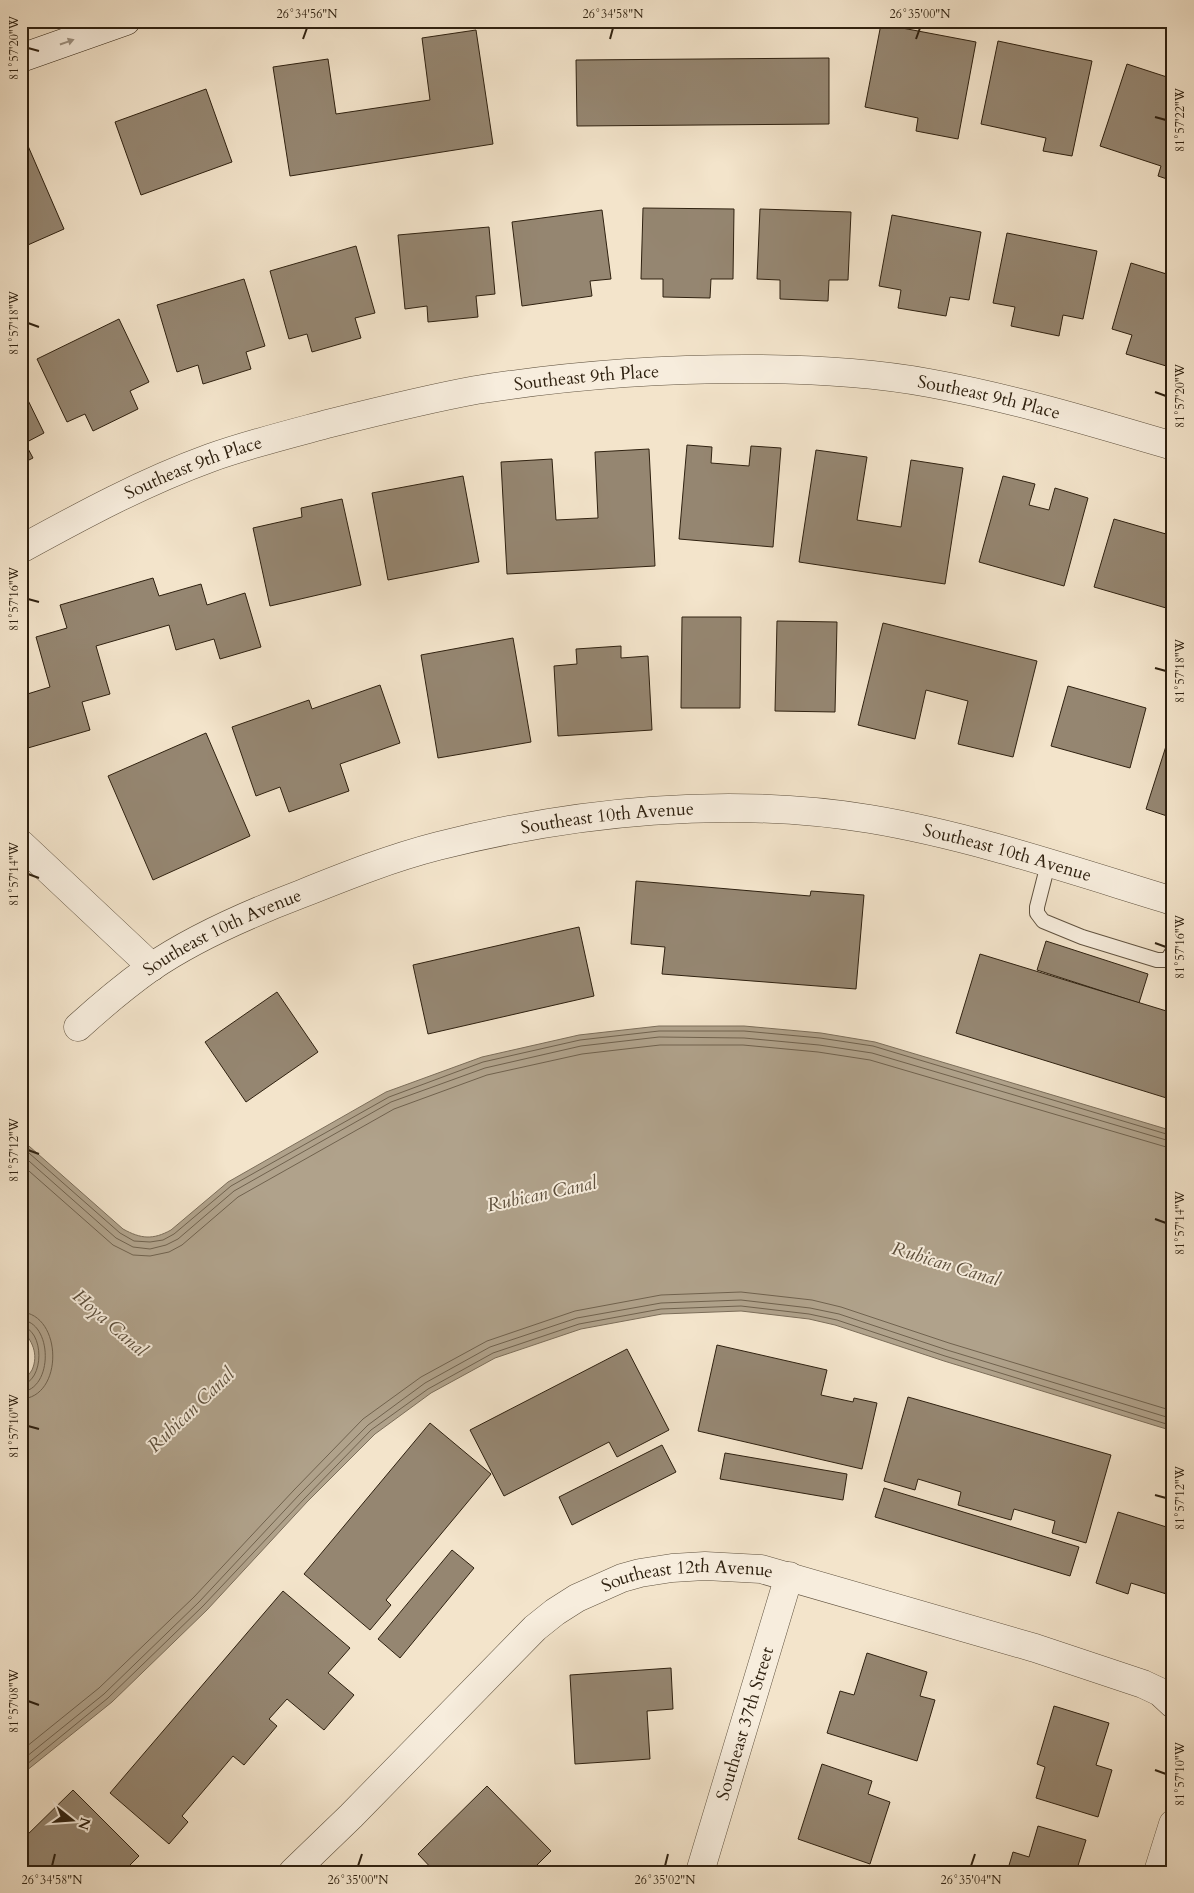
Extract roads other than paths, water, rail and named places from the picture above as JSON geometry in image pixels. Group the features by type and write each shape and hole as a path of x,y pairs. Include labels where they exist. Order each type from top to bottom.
{"street":[{"path":"21,58 126,21"},
{"name":"Southeast 9th Place","path":"21,549 106,502 158,478 212,457 267,440 409,404 477,390 590,376 691,369 792,369 861,374 929,383 1031,405 1173,446"},
{"name":"Southeast 10th Avenue","path":"78,1027 107,1001 152,967 202,938 271,906 370,866 436,846 503,831 603,816 670,810 759,809 814,812 869,819 923,829 1173,901"},
{"path":"21,844 152,967"},
{"name":"Southeast 12th Avenue","path":"308,1867 358,1810 535,1628 577,1598 622,1578 640,1573 672,1568 705,1566 761,1569 1035,1648 1143,1684 1160,1692 1173,1704"},
{"name":"Southeast 37th Street","path":"700,1872 789,1576"},
{"path":"1158,1872 1173,1824"}],"lane":[{"path":"1048,864 1037,906 1037,913 1043,921 1082,937 1157,960 1167,960 1173,952"}],"water":[{"path":"659,1026 744,1026 821,1033 875,1042 1173,1131 1173,1431 944,1361 835,1325 809,1319 741,1311 662,1314 581,1329 495,1358 431,1393 375,1434 307,1502 207,1610 112,1702 21,1775 21,1383 32,1370 35,1358 31,1343 21,1329 21,1139 123,1229 136,1235 153,1237 171,1230 228,1182 386,1092 482,1057 579,1035"}],"water label":[{"name":"Rubican Canal","path":"542,1194"},
{"name":"Rubican Canal","path":"946,1264"},
{"name":"Hoya Canal","path":"110,1323"},
{"name":"Rubican Canal","path":"191,1410"}]}
